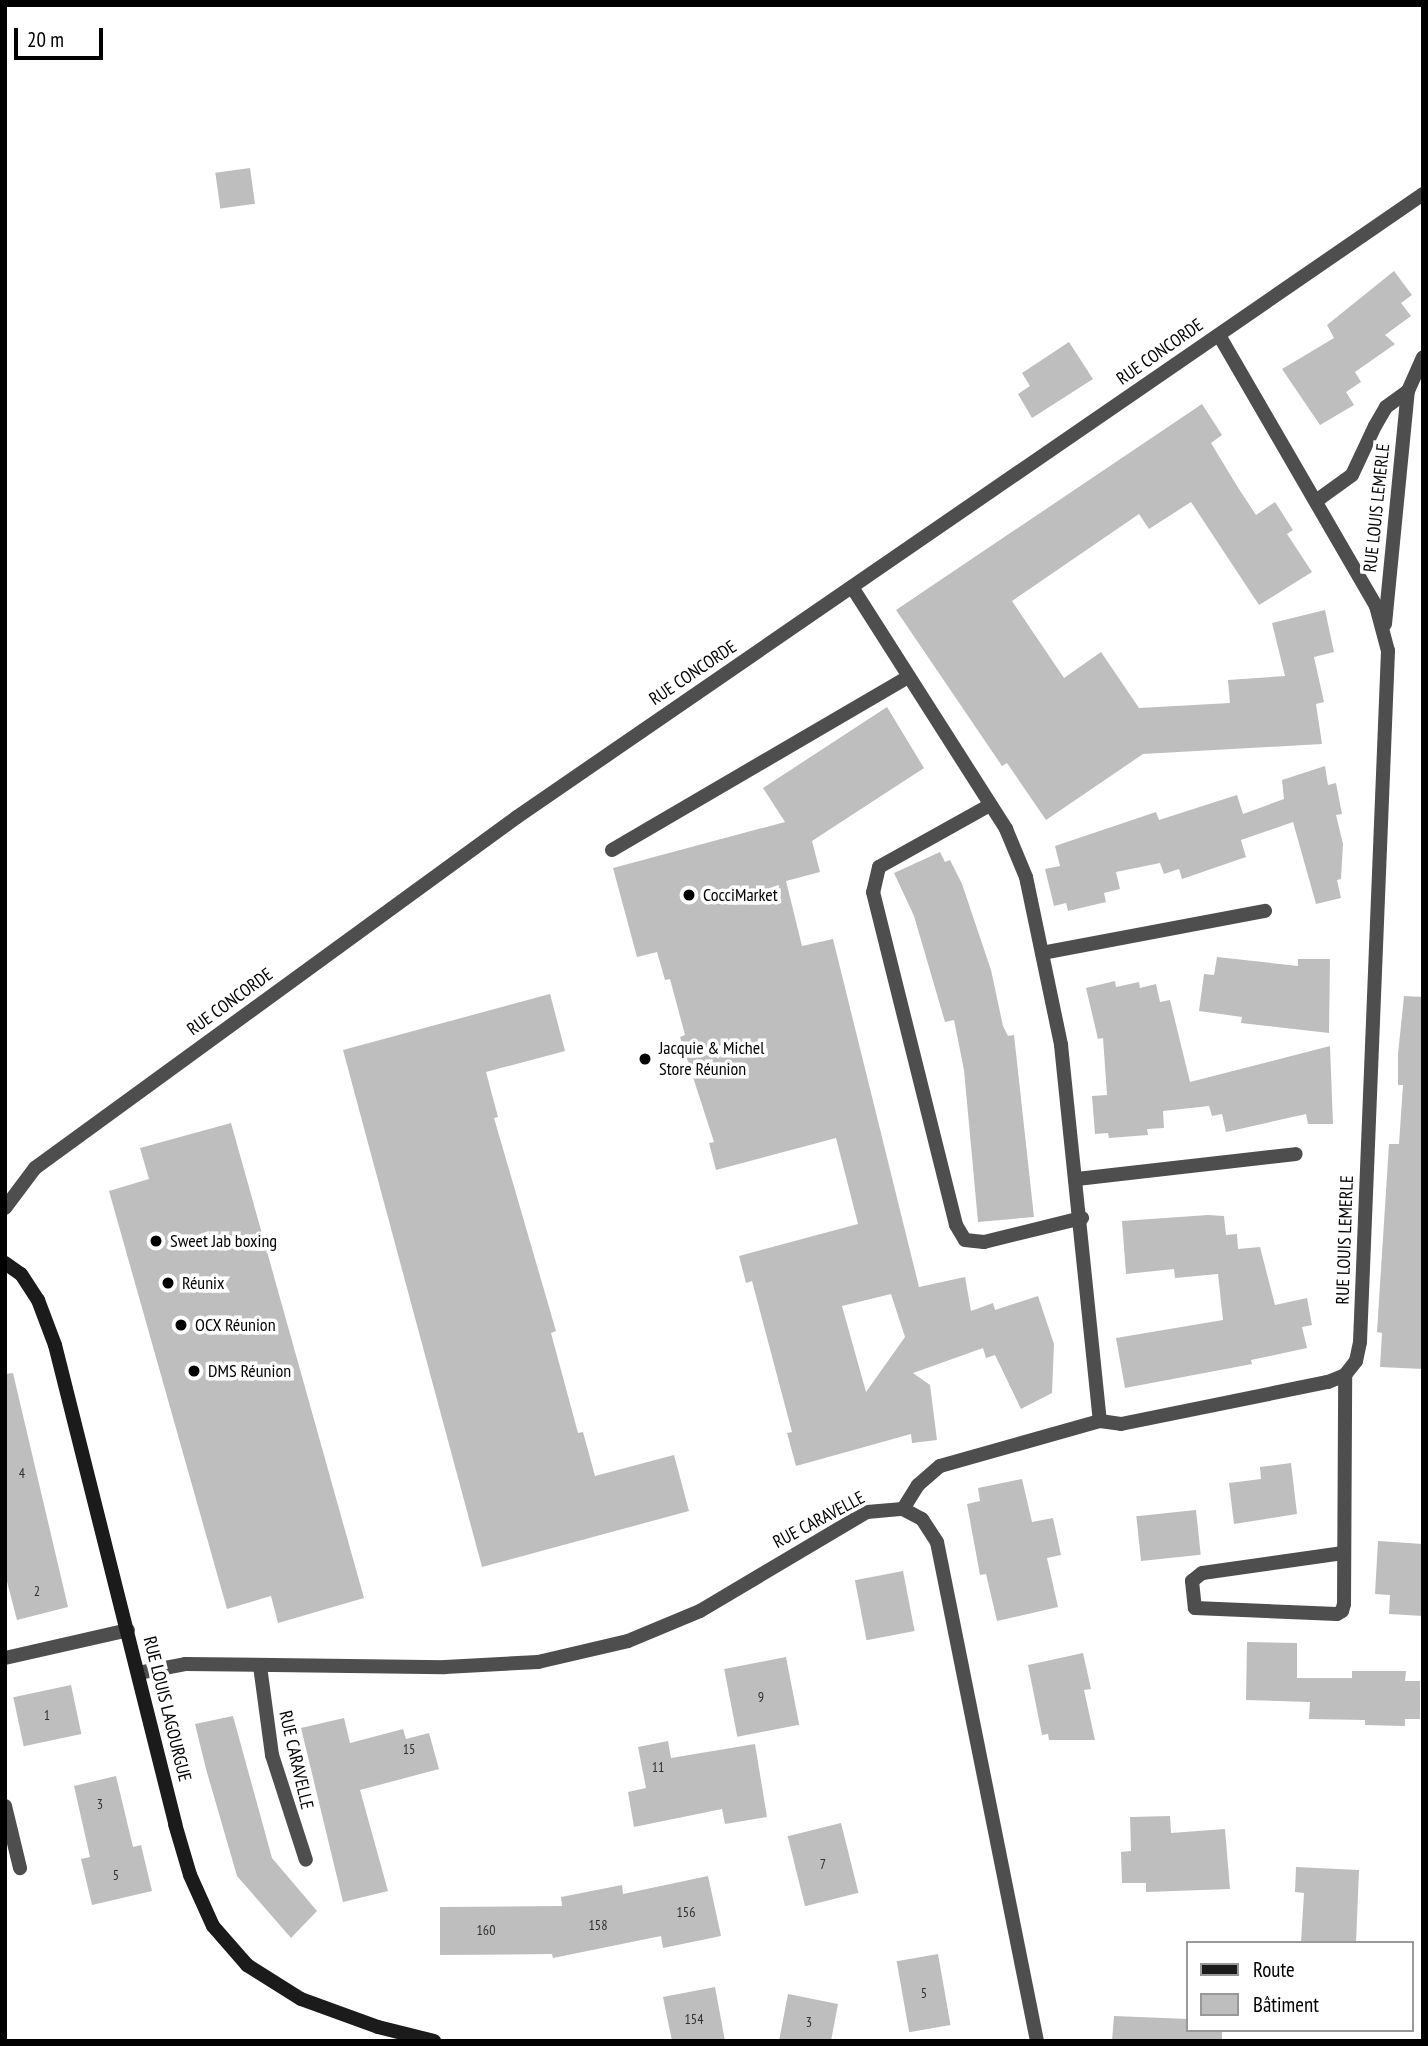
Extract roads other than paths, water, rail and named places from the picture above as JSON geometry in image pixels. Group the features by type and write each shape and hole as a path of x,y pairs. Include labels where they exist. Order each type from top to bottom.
{"main road":[{"name":"RUE LOUIS LAGOURGUE","path":"5,1263 28,1283 46,1319 187,1862 213,1926 247,1965 301,1999 378,2027 434,2041"}],"street":[{"name":"RUE CONCORDE","path":"5,1208 35,1168 517,817 1423,194"},
{"name":"RUE LOUIS LEMERLE","path":"1219,335 1385,628"},
{"name":"RUE LOUIS LEMERLE","path":"1345,1375 1360,1342 1387,673 1385,628 1408,391 1423,357"},
{"name":"RUE LOUIS LEMERLE","path":"1315,501 1352,475 1386,407 1408,391"},
{"path":"852,587 906,678 990,805 1026,877 1061,1045 1082,1218 1100,1421"},
{"path":"612,850 906,678"},
{"path":"990,805 879,867 873,892 956,1225 965,1240 984,1242 1082,1218"},
{"path":"1042,953 1265,912"},
{"path":"1077,1179 1296,1154"},
{"path":"1037,2041 936,1542 922,1520 904,1509 918,1485 940,1466 1100,1421 1121,1424 1345,1375 1344,1604 1337,1614 1195,1608 1192,1581 1202,1573 1343,1553"},
{"name":"RUE CARAVELLE","path":"138,1672 185,1664 445,1667 538,1662 628,1641 700,1611 867,1512 904,1509"},
{"path":"5,1658 128,1630"},
{"name":"RUE CARAVELLE","path":"260,1666 272,1755 306,1860"},
{"path":"5,1806 20,1868"}],"place":[{"name":"CocciMarket","path":"689,895"},
{"name":"Jacquie & Michel Store Réunion","path":"645,1059"},
{"name":"Sweet Jab boxing","path":"156,1241"},
{"name":"Réunix","path":"168,1283"},
{"name":"OCX Réunion","path":"181,1325"},
{"name":"DMS Réunion","path":"194,1371"}]}
